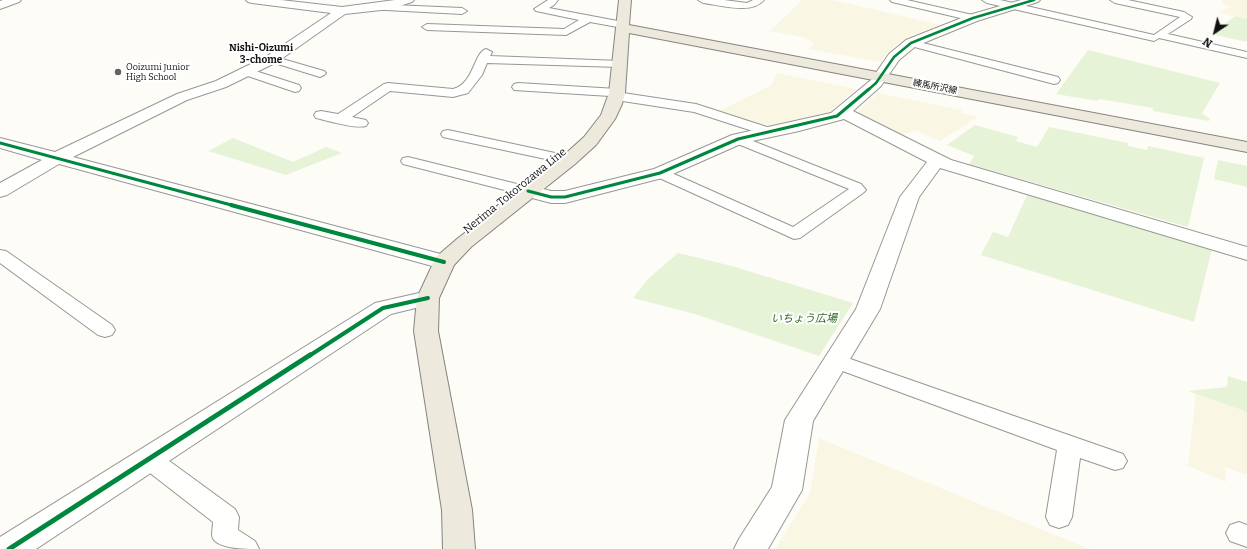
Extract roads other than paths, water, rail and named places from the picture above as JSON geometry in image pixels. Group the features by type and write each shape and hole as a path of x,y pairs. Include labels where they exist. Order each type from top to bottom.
{"main road":[{"name":"Nerima-Tokorozawa Line","path":"459,549 457,510 426,331 428,298 444,262 464,243 569,160 590,142 602,128 609,116 616,95 625,0"},
{"name":"練馬所沢線","path":"623,26 1247,147"}],"street":[{"path":"0,5 15,0"},
{"path":"252,0 342,11 390,5 408,0"},
{"path":"528,192 551,197 565,197 660,173 738,139 837,116 872,87 894,57 911,43 973,18 1034,0"},
{"path":"0,191 57,158 182,97 221,84 272,59 342,11"},
{"path":"843,112 936,161 1247,254"},
{"path":"0,143 444,262"},
{"path":"750,549 787,490 799,420 868,309 910,197 936,161"},
{"path":"9,549 383,308 428,298"}],"lane":[{"path":"553,0 551,3 539,9 623,26"},
{"path":"704,0 747,6 753,5 759,0"},
{"path":"895,0 973,18"},
{"path":"987,0 1157,37 1246,62"},
{"path":"1115,0 1184,15 1187,17 1150,43 1211,58"},
{"path":"370,7 462,11"},
{"path":"1079,21 1090,14"},
{"path":"427,27 566,32 589,18"},
{"path":"911,43 1054,80"},
{"path":"340,119 388,87 453,93 464,90 476,75 485,55 620,64"},
{"path":"272,59 320,73"},
{"path":"246,72 295,88"},
{"path":"518,87 616,95 696,108 768,132"},
{"path":"321,116 361,123"},
{"path":"448,134 569,160"},
{"path":"660,173 794,234 858,190 856,187 738,139"},
{"path":"408,161 528,192"},
{"path":"0,255 105,330"},
{"path":"836,361 1115,461"},
{"path":"1059,517 1070,444"},
{"path":"149,460 226,517 225,536 246,549"}],"place":[{"name":"Ooizumi Junior High School","path":"118,72"}],"district":[{"name":"Nishi-Oizumi 3-chome","path":"261,54"}],"park label":[{"name":"いちょう広場","path":"804,319"}]}
